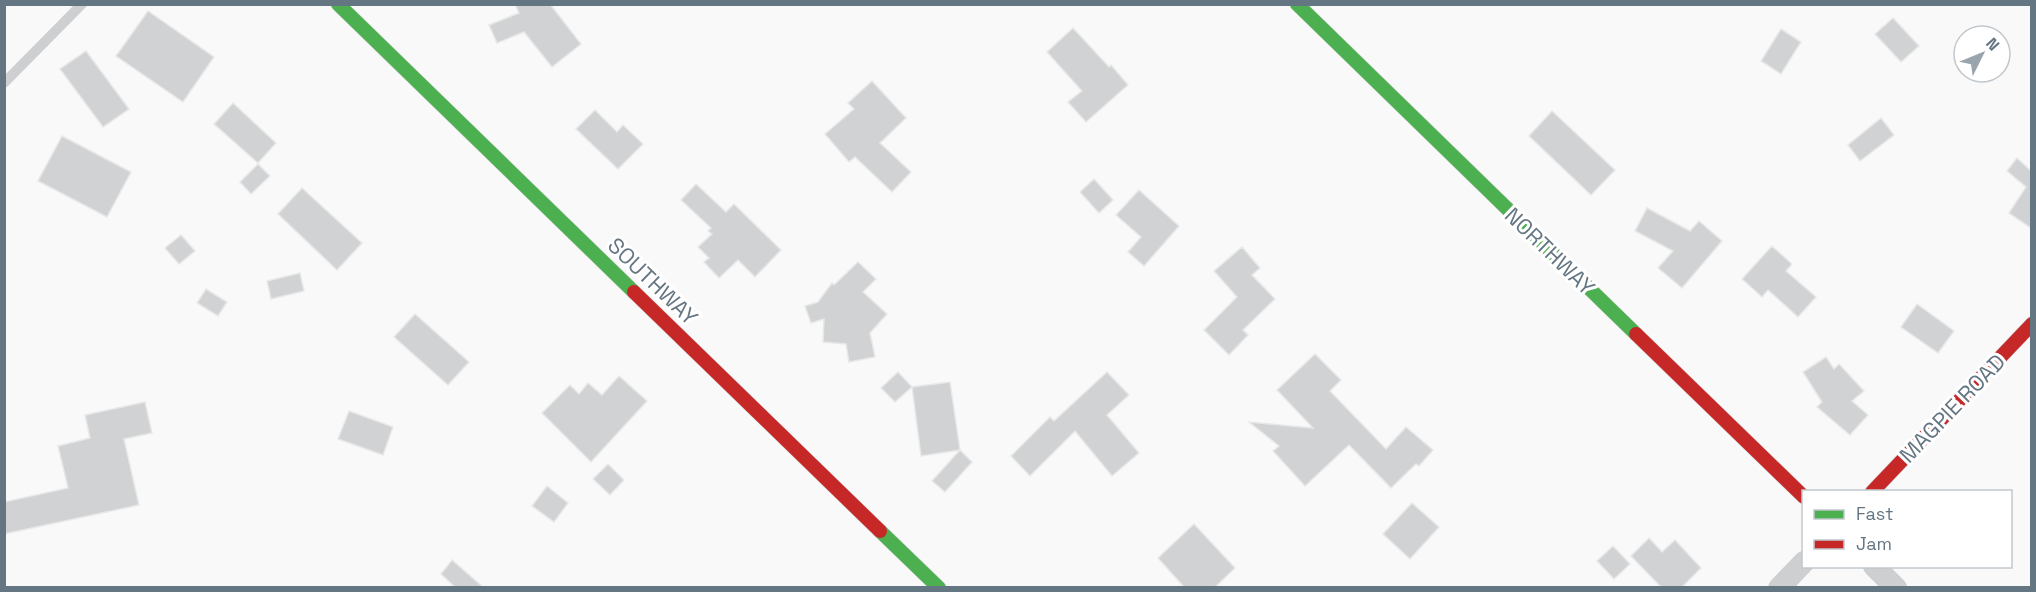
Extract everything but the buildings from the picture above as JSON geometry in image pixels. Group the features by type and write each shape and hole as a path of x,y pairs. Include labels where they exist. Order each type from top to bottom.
{"street":[{"name":"SOUTHWAY","path":"338,4 939,588"},
{"name":"NORTHWAY","path":"1297,4 1802,496"},
{"name":"MAGPIE ROAD","path":"1874,490 2031,324"},
{"path":"1779,588 1802,563"},
{"path":"1875,568 1896,588"}],"lane":[{"path":"4,82 82,4"}],"traffic: fast":[{"path":"338,4 634,292"},
{"path":"1297,4 1636,334"},
{"path":"880,531 939,588"}],"traffic: jam":[{"path":"634,292 880,531"},
{"path":"1874,490 2032,324"},
{"path":"1636,334 1802,495"}]}
